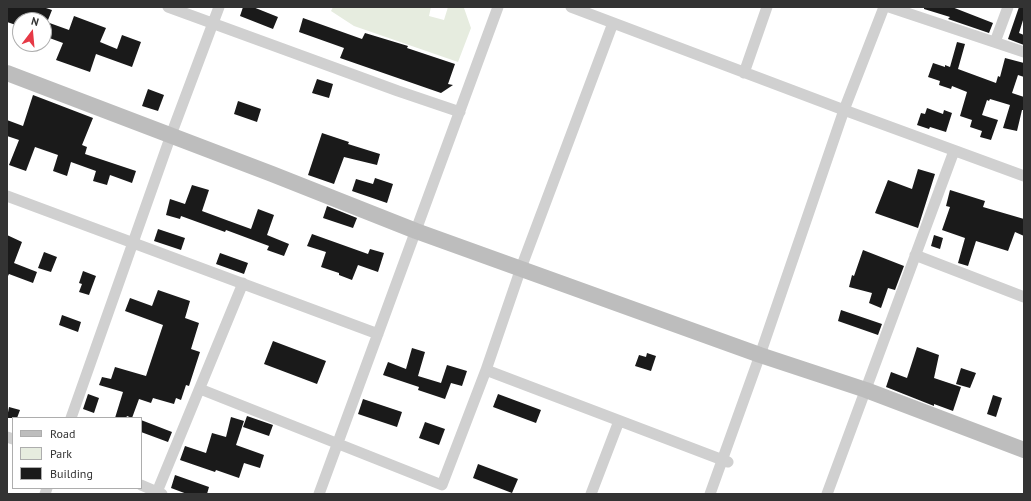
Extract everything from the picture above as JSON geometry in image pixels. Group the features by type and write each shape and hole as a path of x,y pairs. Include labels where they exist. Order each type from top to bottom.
{"street":[{"path":"168,7 398,91 460,112"},
{"path":"71,417 171,135 219,7"},
{"path":"319,494 498,7"},
{"path":"571,7 744,73 1024,176"},
{"path":"744,73 767,7"},
{"path":"710,494 725,460 844,110 884,7"},
{"path":"889,7 1024,52"},
{"path":"995,42 1008,7"},
{"path":"200,388 442,484 486,370 521,268 613,22"},
{"path":"7,73 171,135 416,231 760,355 866,390 1024,450"},
{"path":"827,494 954,151"},
{"path":"7,196 378,334"},
{"path":"916,255 1024,296"},
{"path":"142,485 160,493 200,388 243,283"},
{"path":"486,370 725,460"},
{"path":"591,494 619,421"}],"green space":[{"path":"333,7 431,7 429,16 444,20 448,7 464,8 471,28 458,62 354,26 331,11"}],"building":[{"path":"7,7 43,7 52,10 51,12 12,12 12,24 7,22"},
{"path":"243,7 253,7 278,17 273,29 240,16"},
{"path":"924,7 952,7 993,23 989,33 948,19 950,17 924,9"},
{"path":"1019,7 1024,7 1024,17 1019,33 1024,35 1024,45 1008,39"},
{"path":"74,16 106,28 100,42 117,49 122,35 141,42 132,67 96,54 90,72 56,60 63,43 52,39 52,24 69,30"},
{"path":"303,18 362,39 365,33 408,46 407,48 455,64 448,84 453,85 441,93 340,58 344,48 299,32"},
{"path":"957,42 965,44 958,69 996,83 998,76 1000,77 1005,58 1024,63 1024,77 1018,75 1012,93 1024,97 1024,110 1022,110 1017,131 1003,128 1010,105 990,99 989,101 987,100 982,115 998,120 991,140 980,137 982,131 970,127 972,120 960,116 967,92 952,86 951,89 939,85 940,81 928,77 933,63 950,67"},
{"path":"317,79 333,84 329,98 312,93"},
{"path":"148,89 164,95 158,111 142,106"},
{"path":"33,95 93,118 82,145 87,147 85,154 136,171 132,183 110,175 107,185 93,181 96,171 71,162 67,176 53,171 58,155 35,147 26,171 9,165 19,140 7,136 7,120 23,126"},
{"path":"238,101 261,109 257,122 234,114"},
{"path":"927,108 943,114 944,110 952,113 946,132 917,125 921,113 925,114"},
{"path":"322,133 349,142 348,144 380,154 377,165 344,157 334,184 308,175"},
{"path":"918,169 935,174 918,228 875,213 888,180 912,189"},
{"path":"375,178 393,184 387,203 352,191 356,179 373,184"},
{"path":"192,185 209,190 202,211 229,221 251,229 258,209 274,215 267,235 289,244 284,256 267,250 269,246 226,230 225,232 181,216 180,219 166,215 170,199 185,204"},
{"path":"950,190 985,201 983,207 1024,219 1024,236 1015,232 1008,251 976,241 968,266 958,263 965,238 942,230 950,207 946,206"},
{"path":"327,206 357,218 353,228 323,218"},
{"path":"158,229 185,238 181,250 154,241"},
{"path":"312,234 368,254 370,249 384,253 378,272 358,265 352,280 339,275 339,273 321,267 326,252 307,246"},
{"path":"7,235 22,242 14,263 37,272 33,283 9,274 7,278"},
{"path":"934,235 943,238 940,249 931,246"},
{"path":"863,250 904,266 895,290 888,288 881,308 869,303 872,293 849,287 852,275 854,276"},
{"path":"44,252 57,257 51,272 38,268"},
{"path":"220,253 248,263 244,274 216,264"},
{"path":"83,271 96,276 89,295 79,292 82,284 79,283"},
{"path":"158,290 190,301 185,318 199,323 191,349 200,352 189,386 186,385 181,400 176,398 174,404 153,398 151,403 139,399 132,417 115,417 123,392 99,385 102,377 111,379 115,367 146,376 163,325 125,311 130,298 152,306"},
{"path":"841,310 882,324 878,335 838,321"},
{"path":"62,315 81,322 78,332 59,325"},
{"path":"273,341 326,361 317,384 264,364"},
{"path":"917,347 939,355 934,378 961,387 953,411 934,404 934,406 886,387 891,372 907,378"},
{"path":"412,348 425,352 418,376 441,383 447,365 467,371 462,386 451,383 445,399 418,390 419,387 383,375 388,362 406,369"},
{"path":"647,353 656,356 651,371 635,366 639,355 646,357"},
{"path":"961,368 976,373 970,388 956,384"},
{"path":"88,394 99,398 94,413 83,409"},
{"path":"498,394 541,410 536,423 493,407"},
{"path":"993,395 1002,398 996,417 987,414"},
{"path":"363,399 402,412 397,427 358,414"},
{"path":"9,407 20,410 17,417 7,418"},
{"path":"247,416 273,425 269,436 243,427"},
{"path":"231,417 244,421 236,445 264,455 260,468 244,463 239,478 216,470 215,472 180,460 185,446 206,453 212,433 226,437"},
{"path":"142,420 172,432 168,442 142,432"},
{"path":"425,422 445,429 439,445 419,438"},
{"path":"478,464 518,479 512,493 473,478"},
{"path":"175,475 209,487 207,494 187,494 171,488"}]}
